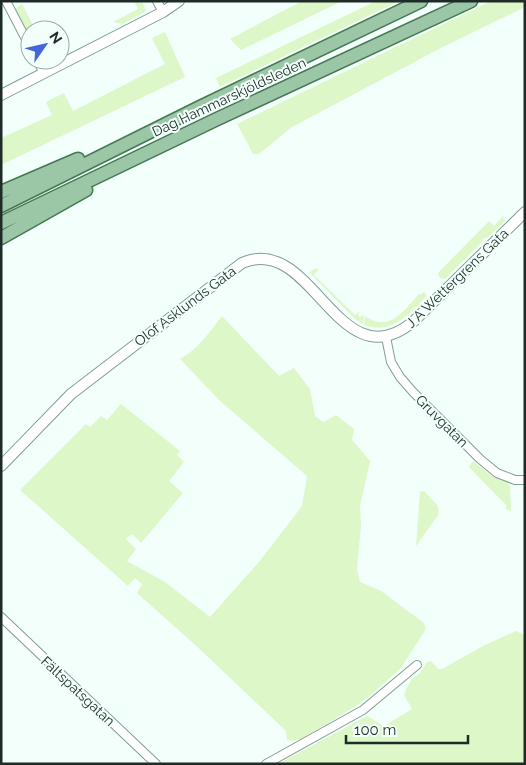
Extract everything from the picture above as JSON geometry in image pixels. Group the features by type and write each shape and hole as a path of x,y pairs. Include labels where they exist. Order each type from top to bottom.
{"main road":[{"name":"Dag Hammarskjöldsleden","path":"1,206 200,107 422,1"},
{"name":"Dag Hammarskjöldsleden","path":"1,223 215,120 470,1"},
{"path":"1,192 200,107"},
{"path":"1,238 215,120"}],"street":[{"path":"6,1 20,28"},
{"path":"157,1 163,12"},
{"path":"1,96 163,12 179,1"},
{"name":"J A Wettergrens Gata","path":"386,337 402,331 414,321 525,212"},
{"name":"Olof Asklunds Gata","path":"1,466 78,389 216,282 248,260 278,262 290,269 342,321 356,331 373,337 386,337"},
{"name":"Gruvgatan","path":"386,337 391,362 400,377 413,392 480,459 497,473 515,480 525,480"},
{"name":"Fältspatsgatan","path":"1,617 156,764"},
{"path":"266,764 363,710 417,666"}],"green space":[{"path":"134,1 143,3 146,11 123,24 113,22 138,9"},
{"path":"302,1 342,1 241,50 230,39"},
{"path":"376,1 399,1 220,87 216,78"},
{"path":"491,1 525,1 525,7 439,49 292,127 259,154 253,154 237,124"},
{"path":"22,4 30,20 21,20 15,9"},
{"path":"165,32 185,77 1,165 1,138 52,115 46,102 64,93 73,111 165,64 152,38"},
{"path":"504,215 505,221 487,238 484,238 445,279 440,278 438,274 440,271 489,221 494,226"},
{"path":"316,268 318,270 314,275 355,315 360,311 358,315 360,317 364,315 363,324 355,319 311,274 310,272"},
{"path":"424,292 427,296 414,310 399,321 383,327 364,325 365,316 374,321 382,322 395,318 419,294"},
{"path":"222,316 279,376 294,368 310,389 315,416 323,422 336,415 354,429 352,440 370,461 360,506 361,525 357,569 360,582 381,591 424,623 426,629 401,668 370,696 303,738 294,741 287,740 286,731 203,652 137,593 142,584 135,578 128,586 20,490 86,424 90,427 101,416 107,420 121,404 180,451 177,455 184,462 169,481 183,493 141,543 132,534 126,539 136,549 127,561 165,582 210,617 259,562 302,506 307,476 219,400 180,359 198,345"},
{"path":"473,461 493,477 507,482 510,486 511,511 505,509 507,506 469,467"},
{"path":"424,491 438,506 439,514 416,546 420,492"},
{"path":"516,631 525,635 525,764 278,764 367,716 384,726 412,709 404,695 412,679 420,673 427,662 431,661 438,669 442,669 483,646"}]}
